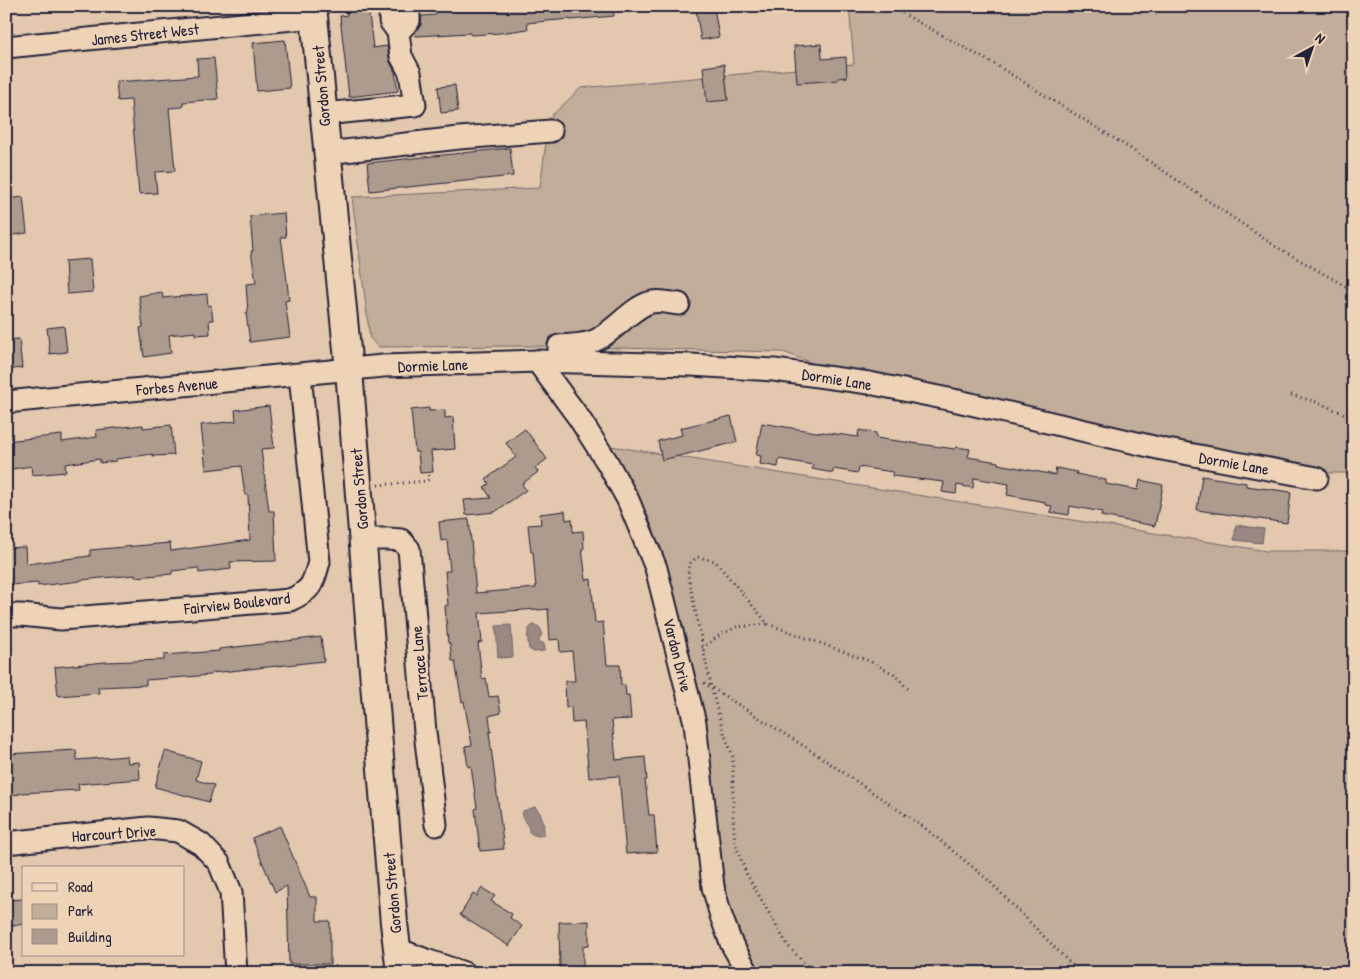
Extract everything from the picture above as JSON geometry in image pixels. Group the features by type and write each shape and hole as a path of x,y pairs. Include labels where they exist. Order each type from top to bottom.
{"main road":[{"name":"Gordon Street","path":"314,11 349,370 398,961"}],"street":[{"path":"324,114 415,105 410,73 400,56 398,32 390,21 391,6"},
{"path":"398,32 409,21 409,6"},
{"name":"James Street West","path":"6,48 314,11"},
{"path":"327,152 459,138 551,131"},
{"path":"559,362 559,346 592,341 608,333 644,304 662,301 679,304"},
{"name":"Dormie Lane","path":"349,370 383,366 537,362 691,365 774,370 869,383 958,401 1162,450 1317,478"},
{"name":"Vardon Drive","path":"537,362 579,418 607,462 628,500 656,568 695,723 714,887 721,916 731,943 748,973"},
{"name":"Forbes Avenue","path":"6,402 349,370"},
{"name":"Fairview Boulevard","path":"6,614 61,619 290,600 302,595 313,582 319,562 300,375"},
{"name":"Terrace Lane","path":"363,539 401,540 409,549 425,732 436,825"},
{"name":"Harcourt Drive","path":"6,843 148,828 178,831 201,844 219,863 231,892 236,973"},
{"path":"398,961 426,960 464,973"}],"path":[{"path":"889,6 996,65 1128,148 1275,246 1354,291"},
{"path":"1291,395 1318,402 1354,418"},
{"path":"377,485 427,481 429,479 428,473"},
{"path":"768,624 715,561 697,557 689,564 688,575 702,648 722,727 733,757 732,818 735,843 746,873 788,946 814,973"},
{"path":"702,648 720,635 737,627 768,624 869,661 894,674 908,690"},
{"path":"681,668 807,748 925,828 987,879 1080,973"}],"green space":[{"path":"849,6 1354,6 1354,473 1319,473 870,384 783,352 533,346 378,347 370,338 352,197 540,188 549,118 581,88 854,64"},
{"path":"611,446 1266,551 1354,551 1354,973 756,973 727,898 690,660 661,547"}],"shaded area":[{"path":"1236,525 1264,529 1262,543 1234,540"},
{"path":"511,625 513,657 498,658 496,626"},
{"path":"533,625 538,626 541,630 542,634 539,641 544,644 544,651 534,652 529,649 528,632"},
{"path":"535,807 540,813 543,823 544,834 540,836 533,835 530,832 523,816 523,811"}],"building":[{"path":"346,6 368,6 373,48 387,46 390,62 395,72 398,91 349,97 340,16 347,15"},
{"path":"468,6 490,6 491,12 521,8 520,6 613,6 614,16 527,23 528,29 500,33 416,36 415,32 421,25 422,16 436,15 436,10 468,8"},
{"path":"714,8 719,37 701,40 696,11"},
{"path":"285,40 290,88 257,91 253,43"},
{"path":"821,44 822,59 846,57 847,77 838,78 838,80 797,83 794,46"},
{"path":"214,58 218,99 183,102 183,107 169,108 175,171 155,172 157,193 139,194 131,100 118,101 116,82 198,76 197,59"},
{"path":"724,64 728,100 707,102 703,67"},
{"path":"455,85 458,111 441,113 438,87"},
{"path":"510,148 513,176 370,191 367,163"},
{"path":"23,197 27,233 6,236 6,199"},
{"path":"284,213 286,237 281,237 289,300 285,301 290,337 250,342 246,313 248,313 246,284 256,283 251,251 253,251 250,216"},
{"path":"90,259 93,292 67,294 65,261"},
{"path":"162,292 163,298 207,294 208,306 211,305 213,320 209,320 210,334 195,335 195,332 169,335 171,353 144,357 140,328 143,327 139,296"},
{"path":"64,326 67,352 50,354 47,328"},
{"path":"19,339 22,368 6,370 6,340"},
{"path":"269,406 274,448 261,449 269,511 274,511 276,561 230,562 231,569 199,573 198,568 172,571 172,574 135,577 135,575 38,586 38,583 10,585 6,548 25,547 26,564 90,556 90,550 170,543 171,551 250,540 248,495 245,495 241,466 206,470 201,425 236,421 235,410"},
{"path":"429,408 429,411 445,410 445,418 453,417 455,449 431,451 433,472 420,473 418,452 415,452 411,410"},
{"path":"731,416 737,442 662,460 658,441 682,435 680,428"},
{"path":"762,423 858,437 859,430 876,433 876,438 955,449 956,447 970,449 968,457 1055,475 1056,468 1077,472 1076,474 1106,480 1106,484 1138,490 1140,480 1163,485 1155,526 1101,516 1102,512 1070,506 1069,515 1050,512 1052,506 1045,505 1045,502 1007,495 1009,484 974,478 973,488 957,485 956,494 942,492 944,482 892,476 893,472 859,467 858,473 833,469 833,473 812,469 813,465 779,459 778,467 760,464 761,456 756,455"},
{"path":"143,425 143,428 171,425 174,455 153,456 153,454 100,463 100,459 65,464 66,472 32,475 31,466 6,470 6,441 62,435 62,442 97,437 96,430"},
{"path":"525,429 547,459 535,468 538,472 522,484 526,490 495,512 466,515 464,500 491,498 484,487 489,484 486,479 516,457 506,443"},
{"path":"1202,476 1246,483 1246,486 1291,492 1287,523 1197,510"},
{"path":"565,511 566,520 572,519 573,532 583,531 584,548 582,549 586,580 591,579 595,623 603,622 607,665 620,665 621,685 625,685 626,695 629,695 631,719 612,720 616,760 645,757 647,780 645,780 649,815 654,815 657,852 626,854 619,776 589,778 584,722 572,723 571,707 566,708 565,681 575,681 572,651 560,652 559,639 550,640 548,609 479,613 482,642 478,643 482,679 486,678 489,697 498,696 501,713 489,716 491,732 489,732 504,849 480,851 475,809 477,808 471,766 468,767 465,746 472,745 455,661 452,661 450,643 448,643 445,606 448,605 445,571 450,571 447,540 441,541 439,522 469,519 476,593 536,588 533,552 531,552 528,525 541,524 540,514"},
{"path":"321,637 324,661 211,673 211,675 146,680 146,685 98,687 99,693 58,696 55,667 105,662 164,660 164,655 219,651 219,649"},
{"path":"76,750 77,760 127,756 128,763 139,762 140,779 78,784 79,790 20,793 6,796 6,754"},
{"path":"165,751 201,761 196,780 214,785 209,802 155,787"},
{"path":"280,826 310,897 317,897 317,921 330,921 330,964 289,964 287,886 275,892 252,838"},
{"path":"482,888 495,896 491,901 512,914 510,918 522,926 509,946 460,915 473,894 477,896"},
{"path":"22,899 22,924 6,927 6,900"},
{"path":"589,921 589,945 583,946 583,968 560,968 559,922"}]}
